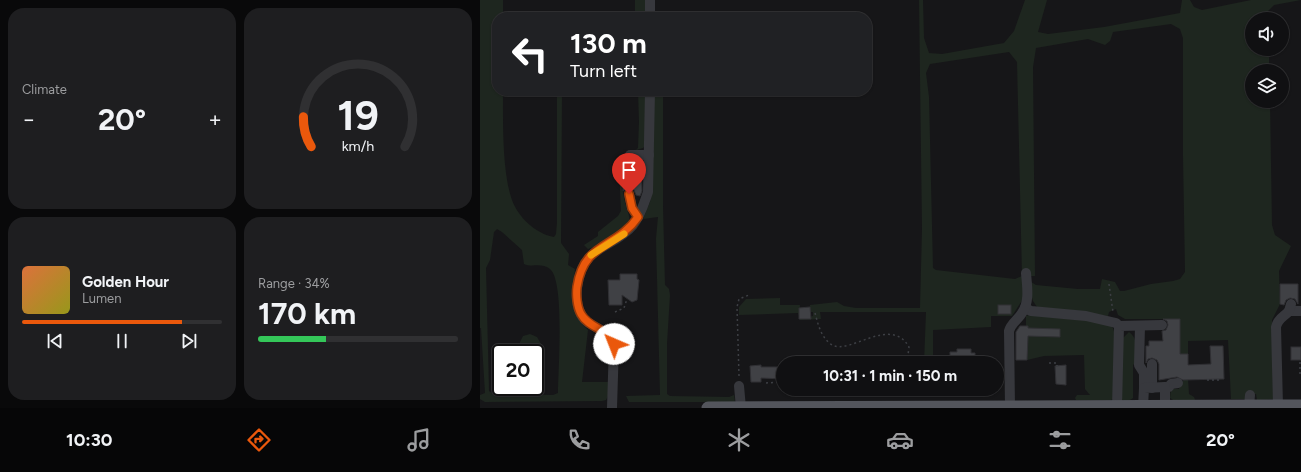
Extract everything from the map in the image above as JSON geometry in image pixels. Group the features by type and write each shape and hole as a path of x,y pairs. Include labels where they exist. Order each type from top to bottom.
{"main road":[{"path":"708,408 1165,407 1249,401 1278,406 1301,406"}],"lane":[{"path":"650,0 650,12"},
{"path":"612,408 614,344 612,338 607,333 585,320 580,313 576,292 581,269 585,262 591,255 626,231 638,217 648,192 650,96"},
{"path":"630,155 649,155"},
{"path":"629,194 632,208 638,217"},
{"path":"1010,407 1009,331 1012,324 1025,308 1027,298 1026,273"},
{"path":"1278,406 1277,322 1290,307 1301,311"},
{"path":"1025,308 1031,311 1086,316 1116,324 1140,326 1162,325"},
{"path":"1116,324 1117,407"},
{"path":"1140,326 1139,364 1144,373 1148,388"},
{"path":"1137,407 1148,388 1152,364"},
{"path":"1148,388 1168,387 1171,384 1178,384"},
{"path":"740,386 741,408"},
{"path":"1165,387 1165,407"}],"path":[{"path":"1109,284 1116,324"},
{"path":"740,386 737,307 739,299 749,295"},
{"path":"615,312 624,308 627,300"},
{"path":"814,314 820,330 825,338 836,346 887,335 902,337 909,347 908,356"},
{"path":"1300,362 1300,375"},
{"path":"1049,363 1057,363 1057,366"},
{"path":"1208,380 1221,380"},
{"path":"766,383 776,382"}],"shaded area":[{"path":"480,0 503,0 503,12 492,12 492,96 503,96 506,176 512,200 519,213 528,224 547,235 554,237 556,234 557,223 557,96 562,96 561,243 569,254 568,265 575,269 573,301 577,316 588,330 582,382 609,382 608,396 606,400 602,401 485,402 480,399 480,395 485,393 480,328","holes":["497,229 522,250 524,264 547,267 555,277 558,290 560,328 558,393 544,396 492,396 492,393 489,391 486,268 490,260 494,232"]},
{"path":"635,0 647,0 647,12 635,12"},
{"path":"919,0 923,0 924,38 929,53 942,54 1004,43 1014,31 1025,0 1047,0 1038,32 1048,34 1104,27 1180,13 1182,0 1190,0 1194,7 1202,10 1251,0 1301,0 1274,5 1268,12 1245,12 1245,56 1269,56 1269,64 1245,64 1245,108 1270,108 1272,225 1275,235 1291,246 1279,271 1280,304 1272,320 1273,399 1257,400 1256,394 1245,394 1245,399 1231,399 1228,340 1188,341 1188,354 1180,354 1180,319 1125,319 1118,315 1116,309 1109,312 1108,316 1037,307 1030,292 1023,299 1012,316 991,316 991,327 933,330 933,356 924,356 926,312 820,312 821,319 800,320 813,316 813,312 810,312 810,305 837,302 844,306 856,308 920,308 922,229","holes":["1171,24 1180,29 1183,38 1185,272 1180,279 1124,291 1120,291 1115,282 1102,279 1100,289 1078,289 1036,285 1031,282 1031,276 1035,276 1033,67 1036,48 1088,39 1105,45 1110,41 1113,32","1009,52 1017,62 1022,276 1015,279 936,270 933,268 929,97 926,73 930,64"]},
{"path":"638,96 647,96 647,143 643,148 636,150 638,148"},
{"path":"652,96 663,96 665,285 669,289 670,295 667,344 667,394 670,396 729,397 734,395 735,402 629,402 626,396 660,395 656,239 658,217 643,219 650,202 652,190"},
{"path":"619,169 622,169 623,194 629,221 623,230 605,242 588,249 584,245 598,236 598,232 618,216 621,211"},
{"path":"780,298 780,305 800,305 799,317 798,313 739,315 739,307 746,299"},
{"path":"1037,313 1107,322 1113,328 1115,335 1113,399 1076,400 1075,398 1077,395 1090,395 1085,389 1084,355 1044,356 1027,360 1028,326 1026,326 1026,316"},
{"path":"1129,332 1136,342 1136,350 1135,363 1133,365 1133,398 1126,401 1121,399 1123,338"},
{"path":"530,334 537,337 540,344 520,344 523,336"},
{"path":"1188,379 1189,394 1194,397 1195,400 1173,400 1170,398 1171,389 1179,389 1180,384 1184,380"}],"building":[{"path":"623,159 641,162 642,191 640,196 636,195 634,190 631,188 627,188 623,191"},
{"path":"620,274 637,274 637,279 639,280 637,300 632,302 622,295 622,305 609,305 608,280 620,280"},
{"path":"1280,284 1298,284 1298,304 1295,299 1290,298 1286,300 1284,305 1280,304"},
{"path":"998,305 1011,305 1011,314 998,314"},
{"path":"810,307 811,319 799,319 799,308"},
{"path":"1163,319 1180,319 1180,354 1188,354 1188,365 1211,364 1210,346 1223,346 1224,379 1183,380 1177,377 1159,380 1159,364 1157,360 1152,358 1148,359 1146,363 1146,346 1149,346 1149,341 1163,341 1162,331 1166,330 1168,325 1167,321"},
{"path":"1020,326 1028,326 1028,328 1060,329 1060,337 1028,336 1027,360 1016,360 1016,332"},
{"path":"1291,347 1301,347 1301,360 1291,360"},
{"path":"957,349 971,349 971,353 975,353 975,356 950,356 950,352 957,352"},
{"path":"761,365 761,367 776,367 776,379 761,378 761,382 751,382 750,366"},
{"path":"1066,365 1066,385 1056,384 1055,366"}],"slow traffic":[{"path":"591,255 624,234"}],"route":[{"path":"614,344 612,338 607,333 585,320 580,313 576,292 581,269 585,262 591,255 626,231 638,217 632,208 629,194"}]}
